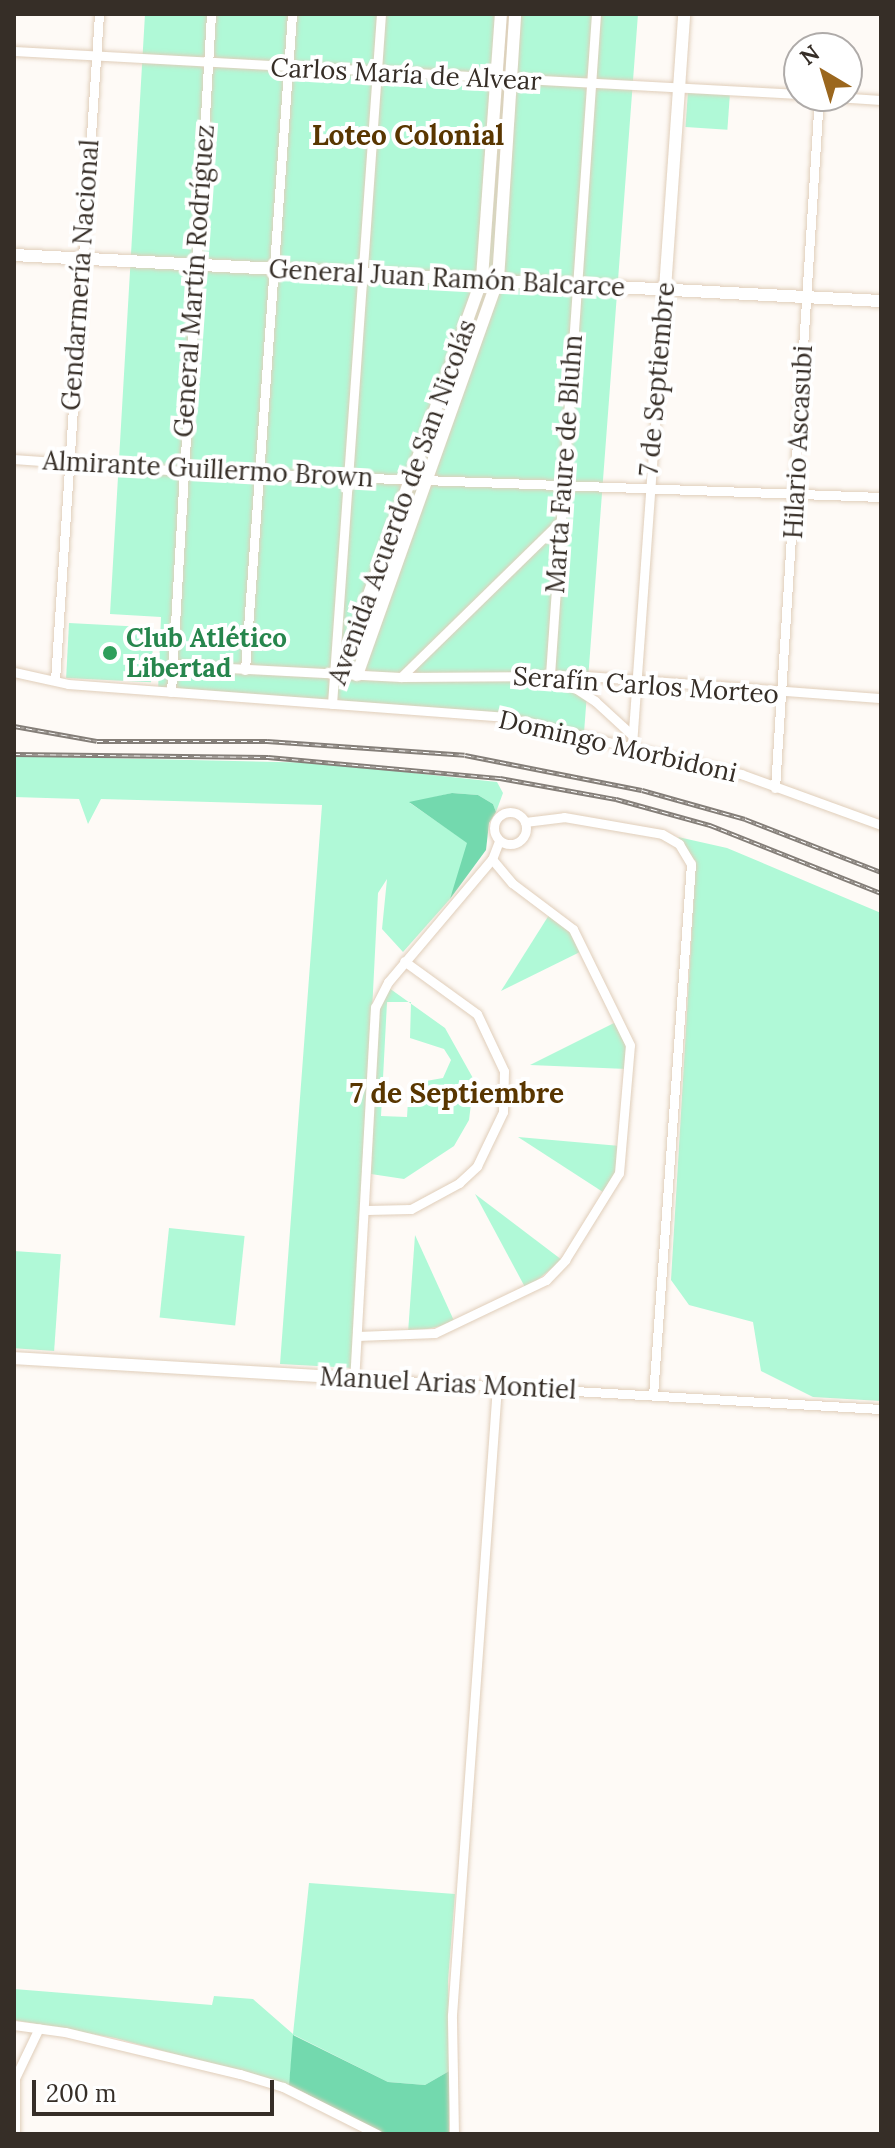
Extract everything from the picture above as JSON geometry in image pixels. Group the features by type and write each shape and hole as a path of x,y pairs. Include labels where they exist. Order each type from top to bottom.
{"street":[{"name":"Gendarmería Nacional","path":"55,680 65,463 83,260 99,14"},
{"name":"General Martín Rodríguez","path":"171,692 211,14"},
{"path":"245,670 270,269 292,14"},
{"path":"335,674 381,14"},
{"name":"Avenida Acuerdo de San Nicolás","path":"357,675 498,280 503,78 501,14"},
{"name":"Avenida Acuerdo de San Nicolás","path":"332,704 335,674 348,653 482,278 503,78 515,14"},
{"name":"Marta Faure de Bluhn","path":"553,675 562,484 596,14"},
{"name":"7 de Septiembre","path":"632,740 684,14"},
{"name":"Carlos María de Alvear","path":"14,51 376,74 592,81 783,93"},
{"name":"Hilario Ascasubi","path":"775,788 819,112"},
{"name":"General Juan Ramón Balcarce","path":"14,255 881,301"},
{"name":"Almirante Guillermo Brown","path":"14,459 182,471 648,485 881,497"},
{"path":"401,677 560,522"},
{"name":"Serafín Carlos Morteo","path":"172,665 401,677 553,675 881,698"},
{"name":"Domingo Morbidoni","path":"14,672 55,680 171,692 504,717 632,740 881,825"},
{"path":"553,675 595,701 632,740"},
{"path":"525,822 521,840 510,845 499,841 493,828 499,816 513,812 525,822 564,817 662,834 679,844 691,864 653,1395"},
{"path":"881,817 881,825"},
{"path":"354,1378 367,1210 375,1007 404,961 492,859 499,841"},
{"path":"357,1336 435,1333 546,1280 587,1228 619,1173 630,1045 573,929 512,883 492,859"},
{"path":"367,1210 411,1209 459,1183 481,1159 503,1112 504,1071 477,1014 404,961"},
{"name":"Manuel Arias Montiel","path":"14,1358 881,1409"},
{"path":"454,2134 452,2015 497,1386"},
{"path":"14,2025 39,2028 269,2083 377,2134"},
{"path":"15,2134 14,2078 39,2028"}],"green space":[{"path":"145,14 638,14 584,733 504,717 158,691 161,617 110,614"},
{"path":"688,91 730,94 727,130 685,127"},
{"name":"Club Atlético Libertad","path":"69,623 154,627 151,682 66,678"},
{"path":"14,756 322,763 497,782 503,793 496,812 493,804 478,795 452,793 410,803 468,843 468,856 450,899 403,952 382,929 387,879 378,893 354,1368 280,1364 322,805 101,799 88,824 79,799 14,797"},
{"path":"452,793 478,795 493,804 496,812 489,823 486,850 450,899 467,843 409,802"},
{"path":"678,837 727,848 881,913 881,1401 813,1397 761,1371 753,1322 689,1305 671,1280 696,862"},
{"path":"549,915 571,930 582,951 501,991"},
{"path":"389,988 409,1002 387,1002 381,1116 407,1117 409,1084 443,1078 451,1060 444,1049 410,1038 411,1004 445,1028 474,1080 469,1120 454,1146 404,1179 371,1174 378,1013"},
{"path":"618,1021 627,1045 627,1069 530,1065"},
{"path":"518,1137 620,1146 617,1172 606,1194"},
{"path":"475,1194 562,1260 526,1289"},
{"path":"169,1228 245,1236 235,1325 160,1318"},
{"path":"415,1235 455,1323 408,1333"},
{"path":"14,1251 61,1254 54,1351 14,1348"},
{"path":"309,1883 455,1894 448,1981 451,2070 425,2085 388,2082 294,2035 289,2085 115,2038 14,2020 14,1989 212,2005 214,1996 253,1999 293,2034"},
{"path":"293,2035 388,2082 425,2085 451,2070 449,2134 384,2134 289,2085"}],"railway":[{"path":"14,726 97,741 267,741 465,755 642,790 745,819 881,872"},
{"path":"14,754 268,757 500,778 616,799 710,825 881,893"}],"place":[{"name":"Club Atlético Libertad","path":"110,653"}],"district":[{"name":"Loteo Colonial","path":"408,135"},
{"name":"7 de Septiembre","path":"457,1093"}]}
